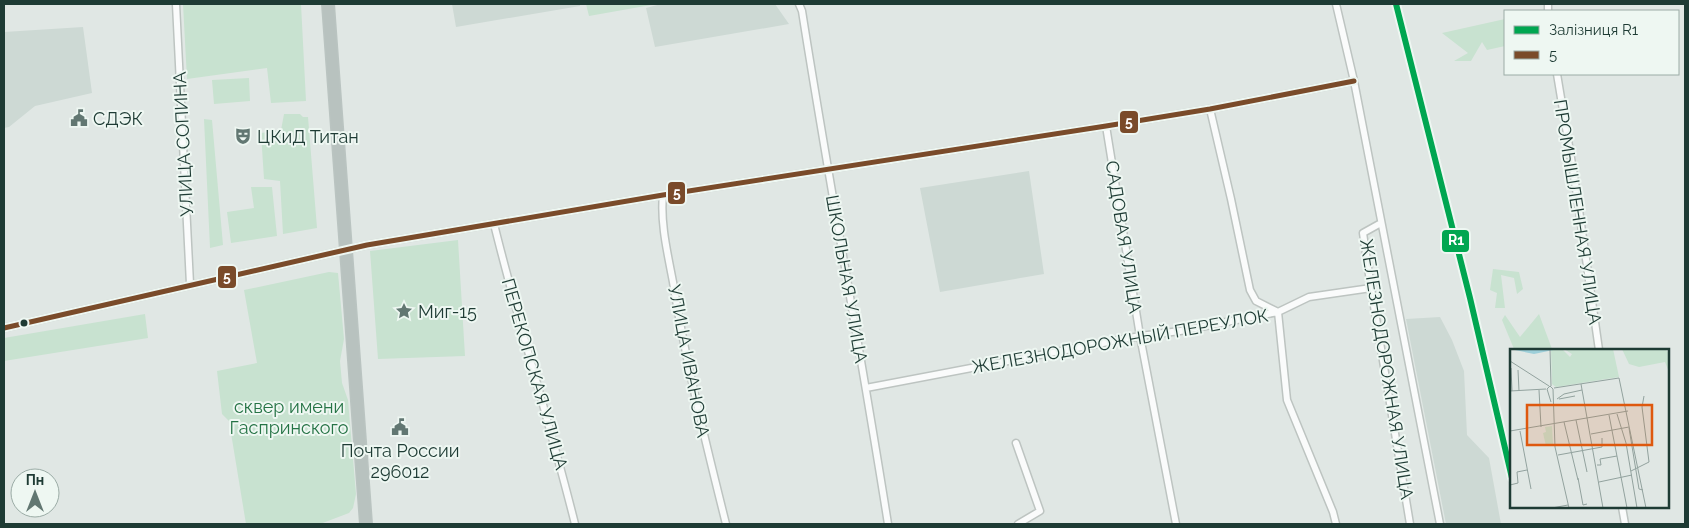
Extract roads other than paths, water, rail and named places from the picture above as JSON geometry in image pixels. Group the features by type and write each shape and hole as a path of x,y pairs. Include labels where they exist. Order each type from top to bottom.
{"highway":[{"path":"328,4 366,524"}],"street":[{"name":"УЛИЦА СОПИНА","path":"176,4 190,284"},
{"name":"ШКОЛЬНАЯ УЛИЦА","path":"799,4 802,11 827,170 848,276 888,524"},
{"name":"ЖЕЛЕЗНОДОРОЖНАЯ УЛИЦА","path":"1336,4 1354,81 1440,524"},
{"name":"ПРОМЫШЛЕННАЯ УЛИЦА","path":"1557,75 1575,182 1599,349"},
{"path":"4,328 190,284 313,258 346,248 1210,109 1354,81"},
{"path":"1210,109 1250,290 1256,301 1278,312 1287,400 1333,512 1336,524"},
{"name":"САДОВАЯ УЛИЦА","path":"1106,126 1140,336 1176,524"},
{"name":"УЛИЦА ИВАНОВА","path":"663,196 662,204 666,242 684,349 726,524"},
{"name":"ПЕРЕКОПСКАЯ УЛИЦА","path":"494,224 575,524"},
{"name":"ЖЕЛЕЗНОДОРОЖНАЯ УЛИЦА","path":"1381,224 1363,233 1410,524"},
{"name":"ЖЕЛЕЗНОДОРОЖНЫЙ ПЕРЕУЛОК","path":"866,388 1278,312 1309,297 1371,288"},
{"path":"1016,443 1040,511 1018,524"},
{"path":"1622,508 1625,524"}],"railway":[{"path":"1396,4 1470,298 1482,353"}],"rail line":[{"name":"R1","path":"1396,4 1470,298 1510,469"}],"place":[{"name":"СДЭК","path":"79,118"},
{"name":"ЦКиД Титан","path":"243,136"},
{"name":"Миг-15","path":"404,311"},
{"name":"Почта России 296012","path":"400,427"}],"park label":[{"name":"сквер имени Гаспринского","path":"289,416"}]}
